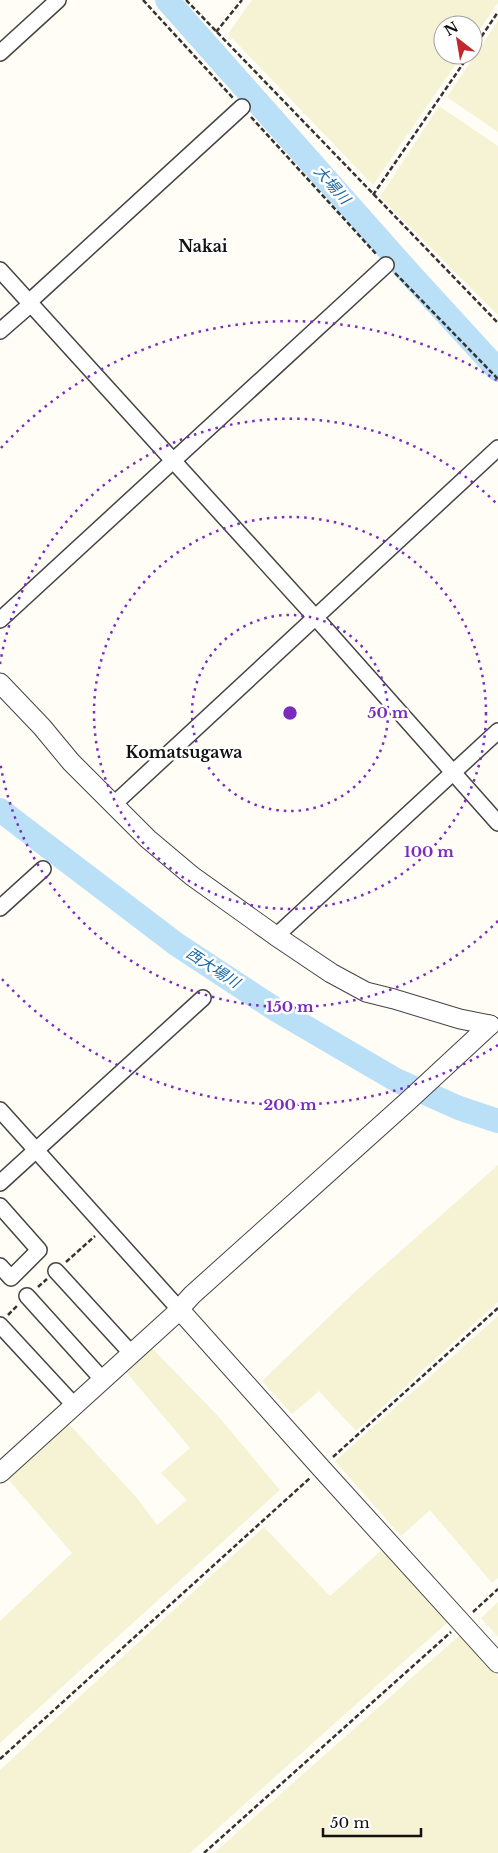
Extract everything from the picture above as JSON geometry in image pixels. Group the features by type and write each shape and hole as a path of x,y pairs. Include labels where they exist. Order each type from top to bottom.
{"street":[{"path":"0,53 58,0"},
{"path":"0,331 242,107"},
{"path":"0,620 386,265"},
{"path":"0,270 316,618 498,823"},
{"path":"113,805 498,448"},
{"path":"0,683 42,727 71,762 148,839 192,876 276,936 331,973 366,992 460,1019 495,1022"},
{"path":"276,936 498,731"},
{"path":"0,908 43,869"},
{"path":"0,1183 203,998"},
{"path":"0,1472 180,1309 192,1295 495,1022"},
{"path":"0,1110 498,1663"},
{"path":"0,1206 39,1250 11,1278 0,1266"},
{"path":"56,1271 131,1353"},
{"path":"27,1296 102,1379"},
{"path":"0,1325 74,1406"}],"path":[{"path":"143,0 386,265 498,379"},
{"path":"186,0 498,324"},
{"path":"216,32 242,0"},
{"path":"483,34 498,12"},
{"path":"373,195 462,65"},
{"path":"0,1759 498,1308"},
{"path":"204,1853 498,1589"}],"shaded area":[{"path":"252,0 498,0 498,3 483,25 483,15 433,15 433,65 455,65 373,185 228,34"},
{"path":"498,21 498,132 447,97 468,65 483,65 483,43"},
{"path":"439,106 498,146 498,315 380,197"},
{"path":"498,1165 498,1302 356,1431 319,1391 292,1414 262,1381 359,1288"},
{"path":"498,1316 498,1578 492,1583 430,1510 401,1536 335,1461"},
{"path":"151,1347 219,1417 280,1490 0,1743 0,1621 72,1553 7,1478 69,1424 137,1498 157,1525 187,1500 161,1473 190,1448 126,1372"},
{"path":"264,1527 330,1596 384,1548 449,1621 190,1853 0,1853 0,1770"},
{"path":"498,1602 498,1637 481,1618"},
{"path":"461,1634 498,1676 498,1853 214,1853"}],"waterway":[{"name":"大場川","path":"167,0 410,274 498,370"},
{"name":"西大場川","path":"0,810 176,944 278,1011 396,1080 459,1108 498,1121"}],"district":[{"name":"Nakai","path":"203,246"},
{"name":"Komatsugawa","path":"184,752"}]}
